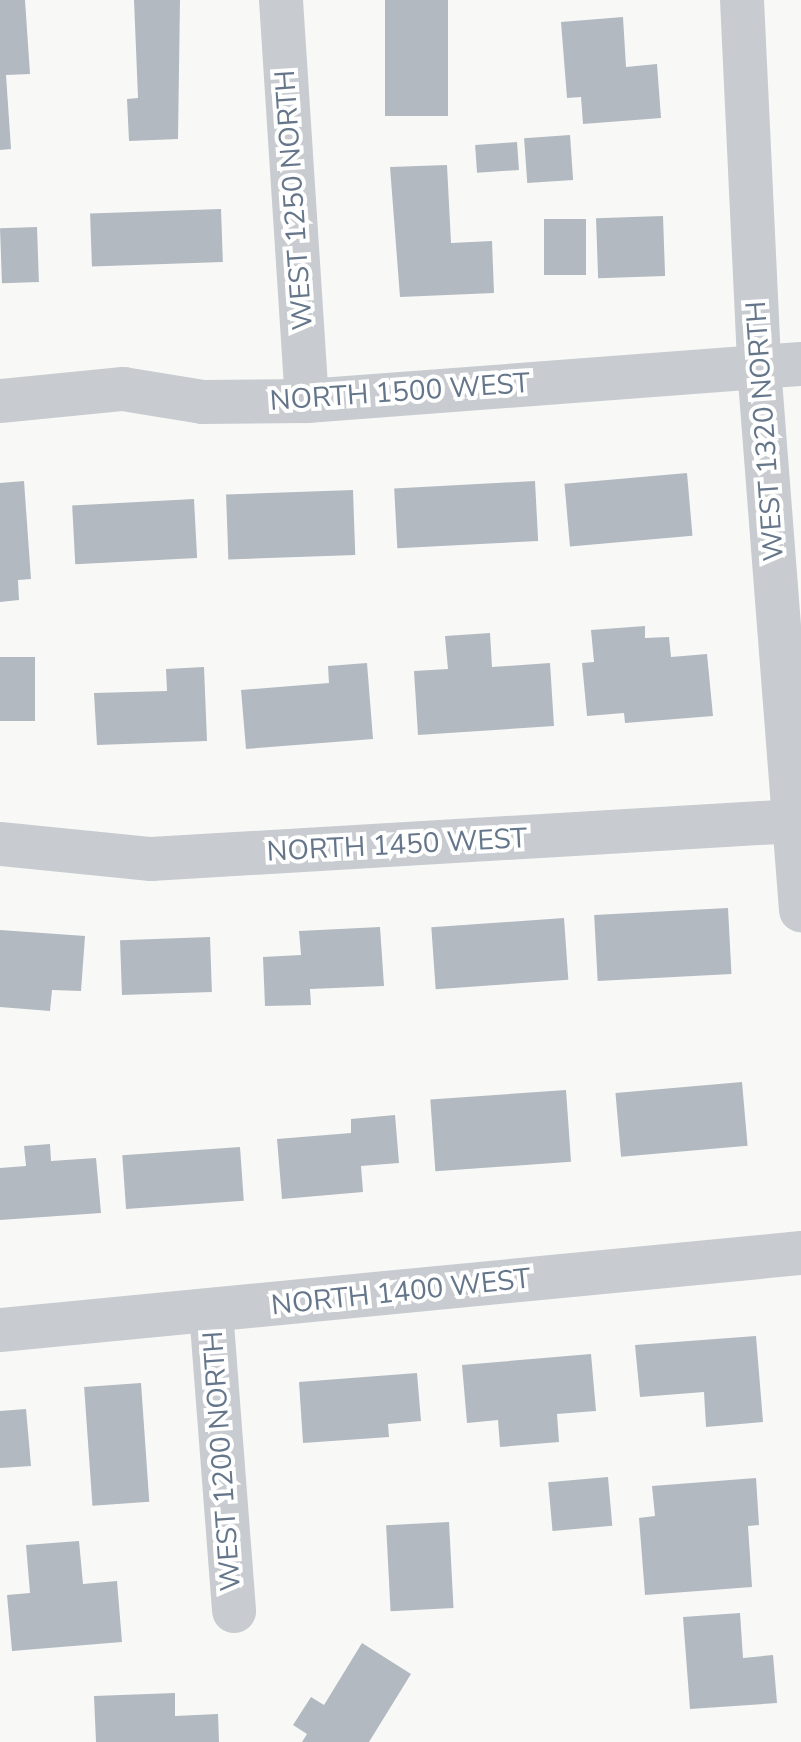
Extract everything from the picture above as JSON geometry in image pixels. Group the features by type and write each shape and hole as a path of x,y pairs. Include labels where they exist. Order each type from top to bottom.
{"street":[{"name":"WEST 1250 NORTH","path":"281,0 307,401"},
{"name":"WEST 1320 NORTH","path":"742,0 780,366 794,821 801,910"},
{"name":"NORTH 1500 WEST","path":"0,401 123,389 203,402 307,401 780,366"},
{"name":"NORTH 1450 WEST","path":"0,844 151,859 794,821"},
{"name":"NORTH 1400 WEST","path":"0,1330 801,1253"},
{"name":"WEST 1200 NORTH","path":"211,1311 234,1611"}],"building":[{"path":"0,0 25,0 30,74 6,75 11,149 0,150"},
{"path":"134,0 180,0 178,139 129,141 127,99 138,98"},
{"path":"385,0 448,0 448,116 385,116"},
{"path":"623,17 626,67 657,64 661,118 583,124 581,97 567,98 561,22"},
{"path":"570,135 573,180 527,183 524,138"},
{"path":"517,142 519,170 477,173 475,145"},
{"path":"447,165 451,243 492,241 494,293 400,297 390,167"},
{"path":"221,209 223,262 92,267 90,214"},
{"path":"663,216 665,276 598,278 596,218"},
{"path":"544,219 586,219 586,275 544,275"},
{"path":"37,227 39,282 2,283 0,228"},
{"path":"687,473 692,536 570,546 564,484"},
{"path":"24,481 31,579 18,580 19,600 0,602 0,483"},
{"path":"535,481 538,541 397,548 394,488"},
{"path":"353,490 355,555 228,559 226,494"},
{"path":"194,499 197,558 75,564 72,505"},
{"path":"645,626 645,638 669,637 671,657 707,654 713,716 625,723 624,713 587,716 582,663 594,662 591,630"},
{"path":"490,633 492,667 550,663 554,726 418,735 414,671 448,669 445,636"},
{"path":"0,657 35,657 35,721 0,721"},
{"path":"367,663 373,739 246,749 241,690 329,683 328,666"},
{"path":"204,667 207,741 97,745 94,693 167,691 166,669"},
{"path":"728,908 731,974 598,981 594,915"},
{"path":"564,918 568,980 436,989 431,927"},
{"path":"380,927 384,986 310,989 311,1005 265,1006 263,957 301,955 299,931"},
{"path":"0,930 85,936 81,991 52,990 50,1011 0,1007"},
{"path":"210,937 212,992 122,995 120,940"},
{"path":"742,1082 748,1146 621,1157 615,1093"},
{"path":"566,1090 571,1162 435,1171 430,1099"},
{"path":"395,1115 399,1163 361,1166 363,1192 282,1199 277,1139 351,1133 351,1119"},
{"path":"50,1144 51,1161 96,1158 101,1213 0,1220 0,1168 26,1166 24,1146"},
{"path":"240,1147 244,1201 126,1209 122,1155"},
{"path":"756,1336 763,1422 706,1427 704,1392 640,1397 635,1345"},
{"path":"591,1354 596,1411 557,1414 559,1442 500,1447 498,1420 467,1423 462,1365"},
{"path":"417,1373 421,1421 388,1424 389,1437 303,1443 299,1382"},
{"path":"141,1383 149,1502 92,1506 84,1387"},
{"path":"26,1409 31,1466 0,1468 0,1411"},
{"path":"608,1477 612,1526 552,1531 548,1482"},
{"path":"756,1478 759,1525 748,1526 752,1587 645,1595 639,1518 655,1516 652,1486"},
{"path":"449,1522 454,1608 391,1611 386,1525"},
{"path":"79,1541 83,1584 117,1581 122,1642 12,1651 7,1595 30,1593 26,1545"},
{"path":"740,1613 743,1658 773,1655 777,1703 690,1709 683,1617"},
{"path":"362,1643 411,1674 369,1742 302,1742 307,1734 293,1725 311,1697 324,1705"},
{"path":"175,1693 175,1716 218,1714 219,1742 96,1742 94,1696"}]}
